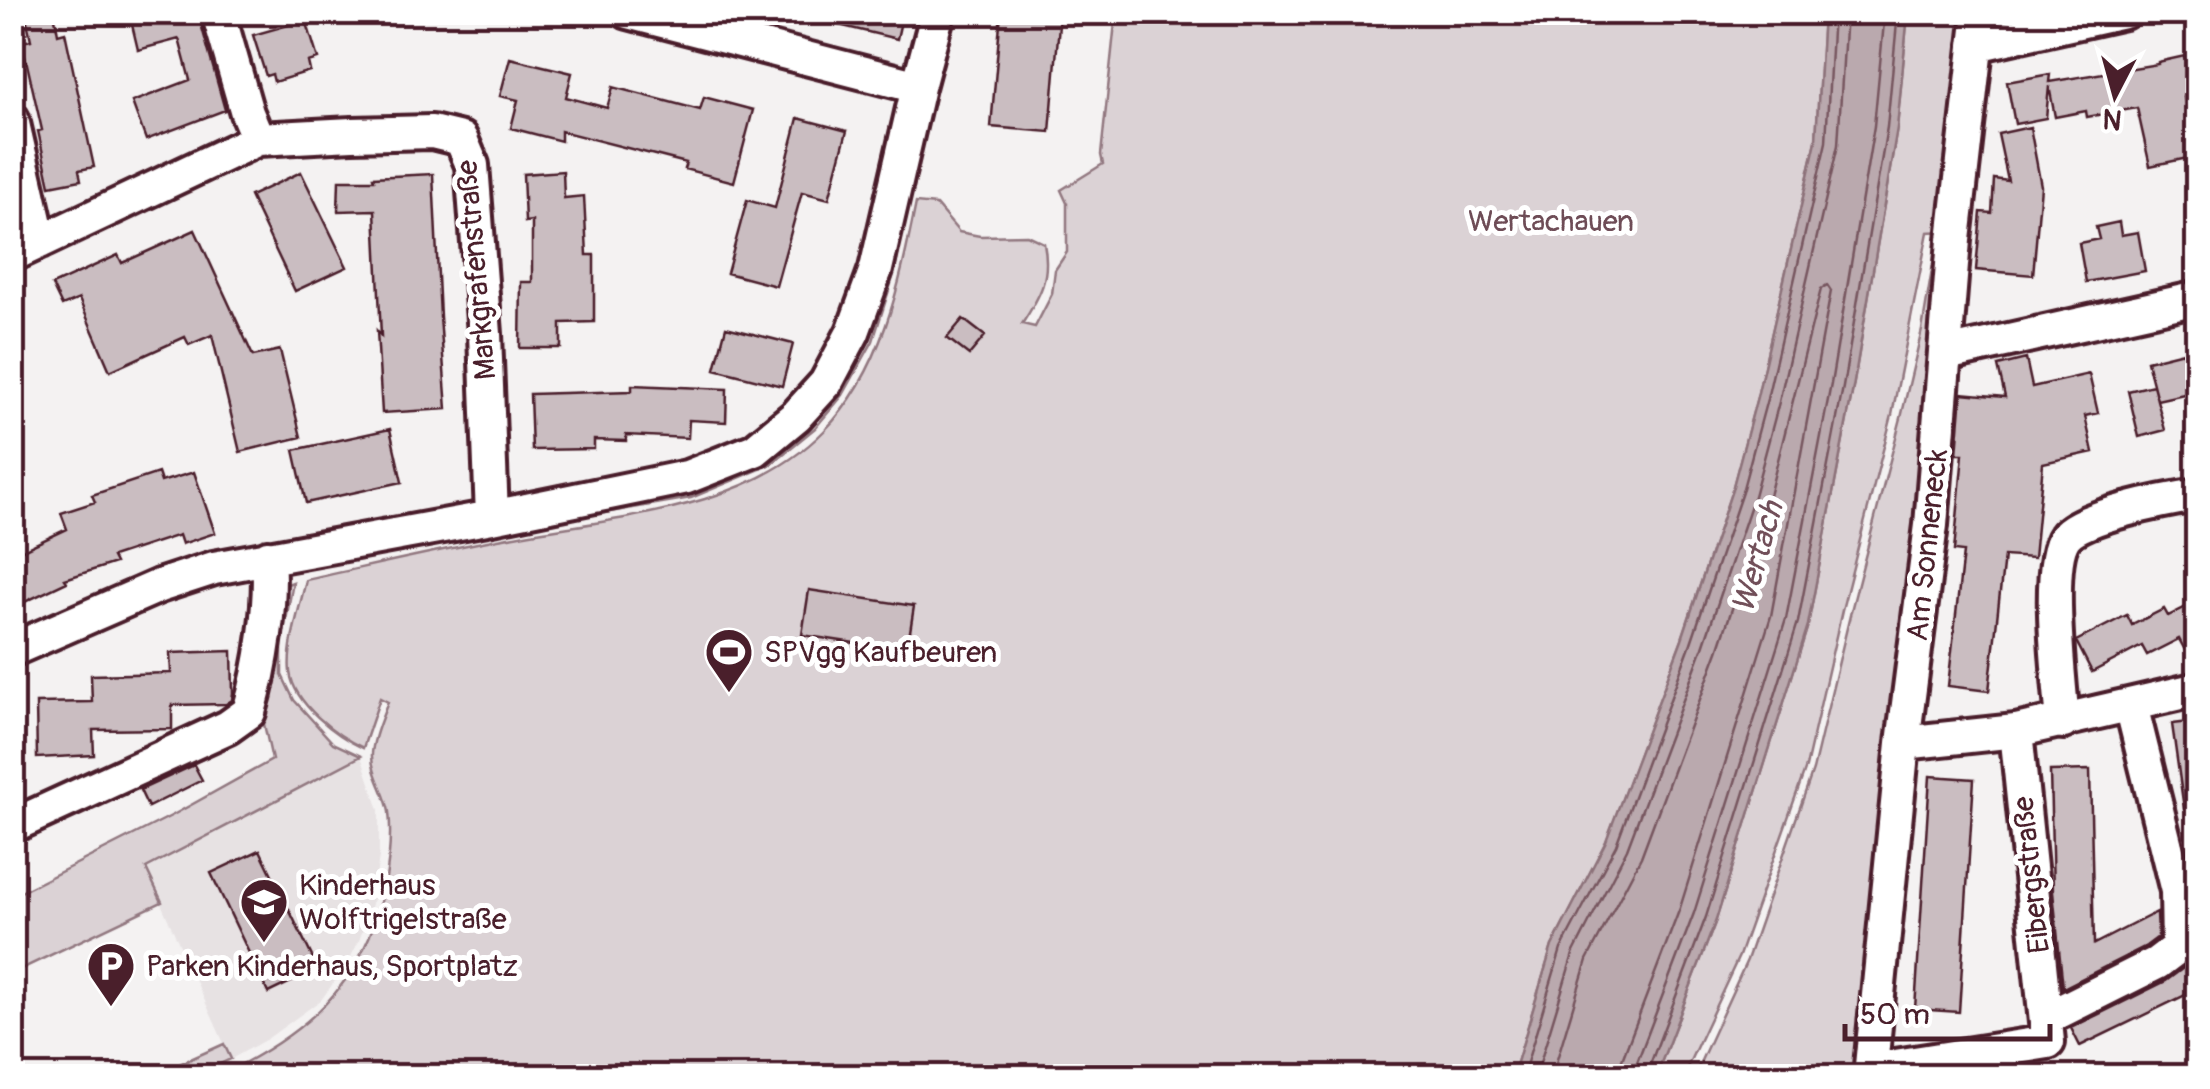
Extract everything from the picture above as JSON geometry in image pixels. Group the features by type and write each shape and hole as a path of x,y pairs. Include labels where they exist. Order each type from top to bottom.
{"street":[{"path":"218,12 258,139"},
{"path":"628,12 918,87"},
{"path":"12,650 159,586 214,568 686,477 754,450 796,416 826,383 853,332 876,269 938,12"},
{"path":"1978,29 2124,12"},
{"name":"Am Sonneneck","path":"1870,1073 1931,525 1954,240 1978,29"},
{"path":"12,119 26,249"},
{"name":"Markgrafenstraße","path":"26,249 258,139 432,132 461,139 472,166 485,334 492,517"},
{"path":"1946,354 2198,298"},
{"path":"2062,722 2056,611 2057,562 2065,537 2076,527 2113,514 2198,494"},
{"path":"12,826 228,727 250,712 270,584 268,557"},
{"path":"1904,743 2016,731 2198,689"},
{"path":"1870,1073 2048,1042 2046,1018 2157,963 2178,946 2178,891 2130,705"},
{"name":"Eibergstraße","path":"2016,731 2046,1018"}],"shaded area":[{"path":"361,756 379,810 379,857 372,904 359,941 321,1000 267,1039 231,1059 145,868"}],"green space":[{"name":"Wertachauen","path":"1116,13 1823,13 1816,141 1732,490 1682,639 1606,842 1552,946 1513,1076 218,1076 277,1043 326,1004 362,953 375,923 386,879 389,812 372,754 388,702 380,698 363,748 341,736 299,696 290,662 306,580 671,508 754,480 791,459 824,431 844,407 875,354 895,294 916,203 936,205 959,232 980,236 1027,235 1044,243 1046,266 1042,286 1022,324 1035,327 1052,294 1055,270 1067,252 1067,203 1061,190 1103,164"},
{"path":"1908,13 1971,13 1945,231 1928,232 1892,415 1806,767 1739,956 1683,1076 1656,1076 1716,920 1808,625 1897,128"},
{"path":"895,244 900,245 895,271 873,341 843,395 815,428 770,465 691,498 499,531 765,459"},
{"path":"1936,246 1950,248 1864,1076 1694,1076 1747,960 1813,770 1922,330"},
{"path":"293,582 282,642 282,675 294,700 333,743 361,756 146,868 162,902 13,973 13,896 272,760 260,706 276,588"},
{"path":"224,1044 231,1059 194,1076 153,1076"}],"water":[{"name":"Wertach","path":"1823,13 1908,13 1897,128 1808,625 1716,920 1656,1076 1513,1076 1552,946 1606,841 1682,639 1732,490 1816,141"}],"building":[{"path":"25,12 54,12 58,34 65,32 94,167 79,170 81,180 50,186 22,42 31,40"},
{"path":"129,12 181,12 183,22 199,17 225,110 146,140 132,102 190,80 179,39 138,50"},
{"path":"823,12 903,12 897,39 822,21"},
{"path":"1001,12 1060,12 1050,132 991,127"},
{"path":"306,20 318,59 308,62 310,71 274,82 272,74 266,76 253,35"},
{"path":"2198,53 2198,94 2184,97 2197,156 2150,166 2137,108 2087,117 2086,111 2055,117 2049,86 2046,118 2015,124 2007,82 2050,74 2049,82 2158,64"},
{"path":"510,58 572,73 566,97 607,108 613,87 700,110 704,97 753,110 734,182 684,169 686,163 561,131 561,141 511,128 518,100 500,96"},
{"path":"798,118 847,131 829,199 802,192 776,286 727,273 747,200 775,208"},
{"path":"2030,127 2041,186 2033,275 1976,270 1981,212 1992,213 1994,179 2008,181 1998,134"},
{"path":"563,171 564,198 584,196 587,255 594,255 594,322 561,323 561,348 520,348 521,282 532,282 532,221 525,222 523,174"},
{"path":"301,172 347,267 295,291 250,196"},
{"path":"433,174 447,409 382,413 375,210 338,211 339,180"},
{"path":"2119,222 2121,235 2138,232 2145,271 2086,282 2079,243 2099,239 2096,227"},
{"path":"195,230 253,356 280,350 301,437 240,452 212,335 189,345 185,337 110,371 79,299 62,306 52,285 118,255 122,263"},
{"path":"963,319 985,336 969,355 947,338"},
{"path":"726,327 793,344 782,386 715,369"},
{"path":"2183,352 2193,392 2157,400 2147,361"},
{"path":"2026,359 2032,387 2089,374 2098,413 2085,416 2093,452 2043,463 2034,558 2004,556 1989,691 1948,686 1963,552 1954,551 1963,454 1957,454 1962,393 2005,397 1998,366"},
{"path":"632,385 727,389 726,422 689,420 688,438 626,435 626,441 594,440 594,449 532,450 530,394 632,391"},
{"path":"2153,385 2165,430 2139,437 2128,391"},
{"path":"390,429 402,482 306,503 294,450"},
{"path":"194,472 215,533 182,544 179,535 112,557 115,563 65,579 67,582 12,608 12,555 67,529 61,513 95,502 92,495 158,473 161,482"},
{"path":"809,590 914,606 907,651 802,635"},
{"path":"2198,601 2198,670 2179,639 2147,655 2142,646 2092,672 2076,641 2127,615 2132,625 2164,609 2168,616"},
{"path":"232,651 233,693 226,704 172,705 172,729 93,730 94,755 37,758 36,703 92,702 91,675 171,673 170,653"},
{"path":"2198,721 2198,808 2184,809 2172,724"},
{"path":"194,765 202,780 148,807 140,790"},
{"path":"2090,770 2094,944 2157,912 2158,937 2063,988 2053,892 2050,771"},
{"path":"1930,776 1974,779 1959,1012 1915,1009"},
{"path":"260,850 318,969 268,993 211,873"},
{"path":"2186,966 2198,989 2080,1046 2071,1028 2166,981"}],"place":[{"name":"SPVgg Kaufbeuren","path":"729,694"},
{"name":"Kinderhaus Wolftrigelstraße","path":"264,944"},
{"name":"Parken Kinderhaus, Sportplatz","path":"111,1008"}]}
